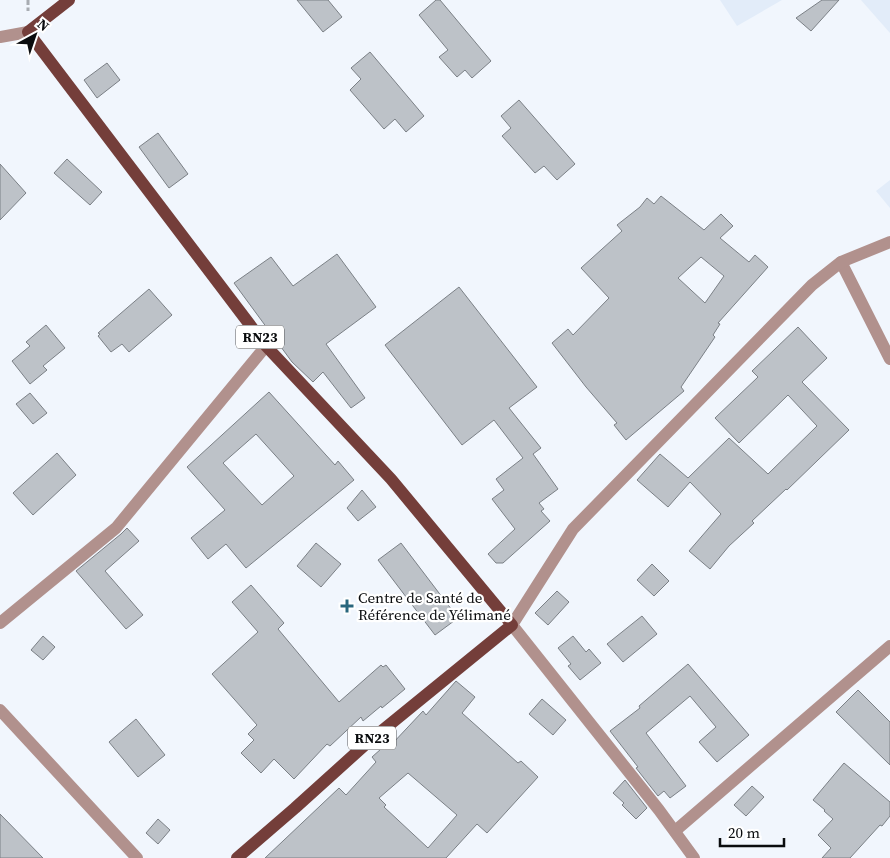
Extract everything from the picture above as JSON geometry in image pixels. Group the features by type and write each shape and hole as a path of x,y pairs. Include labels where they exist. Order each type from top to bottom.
{"main road":[{"path":"28,32 69,0"},
{"name":"RN23","path":"28,32 266,346 391,479 512,625 367,743 237,858"}],"street":[{"path":"0,37 28,32"},
{"path":"694,858 675,831 512,625 573,529 812,285 841,262 890,242"},
{"path":"841,262 890,358"},
{"path":"0,623 116,528 266,346"},
{"path":"675,831 890,646"},
{"path":"0,710 137,858"}],"shaded area":[{"path":"720,0 782,0 737,26"},
{"path":"861,0 890,0 890,33"},
{"path":"890,180 890,208 876,191"}],"building":[{"path":"297,0 328,0 342,17 323,32"},
{"path":"436,0 440,0 491,61 472,78 465,70 457,77 439,57 448,50 419,15"},
{"path":"822,0 839,0 811,31 796,18"},
{"path":"370,52 424,116 406,132 395,119 384,129 350,90 361,79 351,68"},
{"path":"107,63 120,80 97,98 84,80"},
{"path":"519,100 575,164 557,180 544,166 535,173 502,136 511,128 501,116"},
{"path":"158,133 188,174 169,188 139,147"},
{"path":"67,159 102,192 90,205 54,173"},
{"path":"0,164 26,193 0,220"},
{"path":"661,196 704,230 721,214 733,226 720,238 749,262 755,255 768,267 718,323 720,324 713,335 715,337 681,387 684,391 626,440 614,425 617,423 552,343 568,329 573,335 609,298 581,268 622,231 617,225 640,207 647,198 654,204","holes":["701,257 724,276 705,303 678,278"]},
{"path":"337,254 376,307 326,344 365,398 351,408 323,372 313,382 292,362 234,283 271,257 293,286"},
{"path":"459,287 537,387 509,408 541,448 533,454 558,489 539,503 544,509 541,511 550,521 503,563 496,563 488,554 515,529 492,499 504,490 496,479 523,458 494,420 462,445 385,345"},
{"path":"149,289 172,315 129,352 122,344 111,352 98,336 100,334 98,333"},
{"path":"46,325 65,348 43,366 47,370 30,384 12,361 30,346 26,342"},
{"path":"798,327 827,358 802,382 849,430 752,521 754,523 729,546 710,569 689,551 721,514 690,482 668,507 637,480 660,454 688,478 729,438 768,474 817,426 788,395 739,443 715,418 758,377 752,371"},
{"path":"269,392 335,465 338,461 354,480 246,568 226,544 208,559 191,538 225,510 187,467","holes":["256,434 294,476 262,505 223,463"]},
{"path":"30,393 47,413 33,424 16,404"},
{"path":"57,453 76,475 33,515 13,493"},
{"path":"362,490 376,507 358,521 347,508"},
{"path":"127,528 139,541 105,571 143,615 126,629 76,571"},
{"path":"316,543 341,564 321,587 297,566"},
{"path":"401,543 458,618 435,635 378,560"},
{"path":"652,564 669,581 654,596 637,580"},
{"path":"251,585 284,623 278,629 339,702 381,665 383,667 386,665 405,689 363,721 361,717 330,746 327,744 294,779 274,759 261,773 241,753 254,740 248,734 257,725 212,674 258,632 232,602"},
{"path":"557,591 569,602 548,625 535,613"},
{"path":"642,616 657,634 623,662 607,644"},
{"path":"43,636 55,647 43,660 31,650"},
{"path":"573,636 586,652 589,649 601,663 580,680 568,666 571,664 558,648"},
{"path":"688,664 749,735 717,762 699,742 716,727 690,696 646,733 686,786 670,798 664,791 658,796 610,731 640,708 639,706"},
{"path":"456,681 475,697 462,713 518,763 521,761 538,777 487,833 477,824 446,858 265,858 339,788 346,795 376,762 372,757 390,741 392,744 423,711 426,715","holes":["408,773 457,815 428,848 384,807 386,805 379,798"]},
{"path":"858,690 890,722 890,765 836,712"},
{"path":"542,699 566,720 553,735 529,714"},
{"path":"136,719 165,755 138,777 109,742"},
{"path":"844,763 890,802 890,816 850,858 822,858 831,848 818,835 833,819 813,800"},
{"path":"625,780 647,808 636,819 622,805 624,803 613,793"},
{"path":"752,786 764,797 746,816 734,805"},
{"path":"0,814 43,858 0,858"},
{"path":"158,819 170,830 158,844 146,833"}],"place":[{"name":"Centre de Santé de Référence de Yélimané","path":"347,606"}]}
